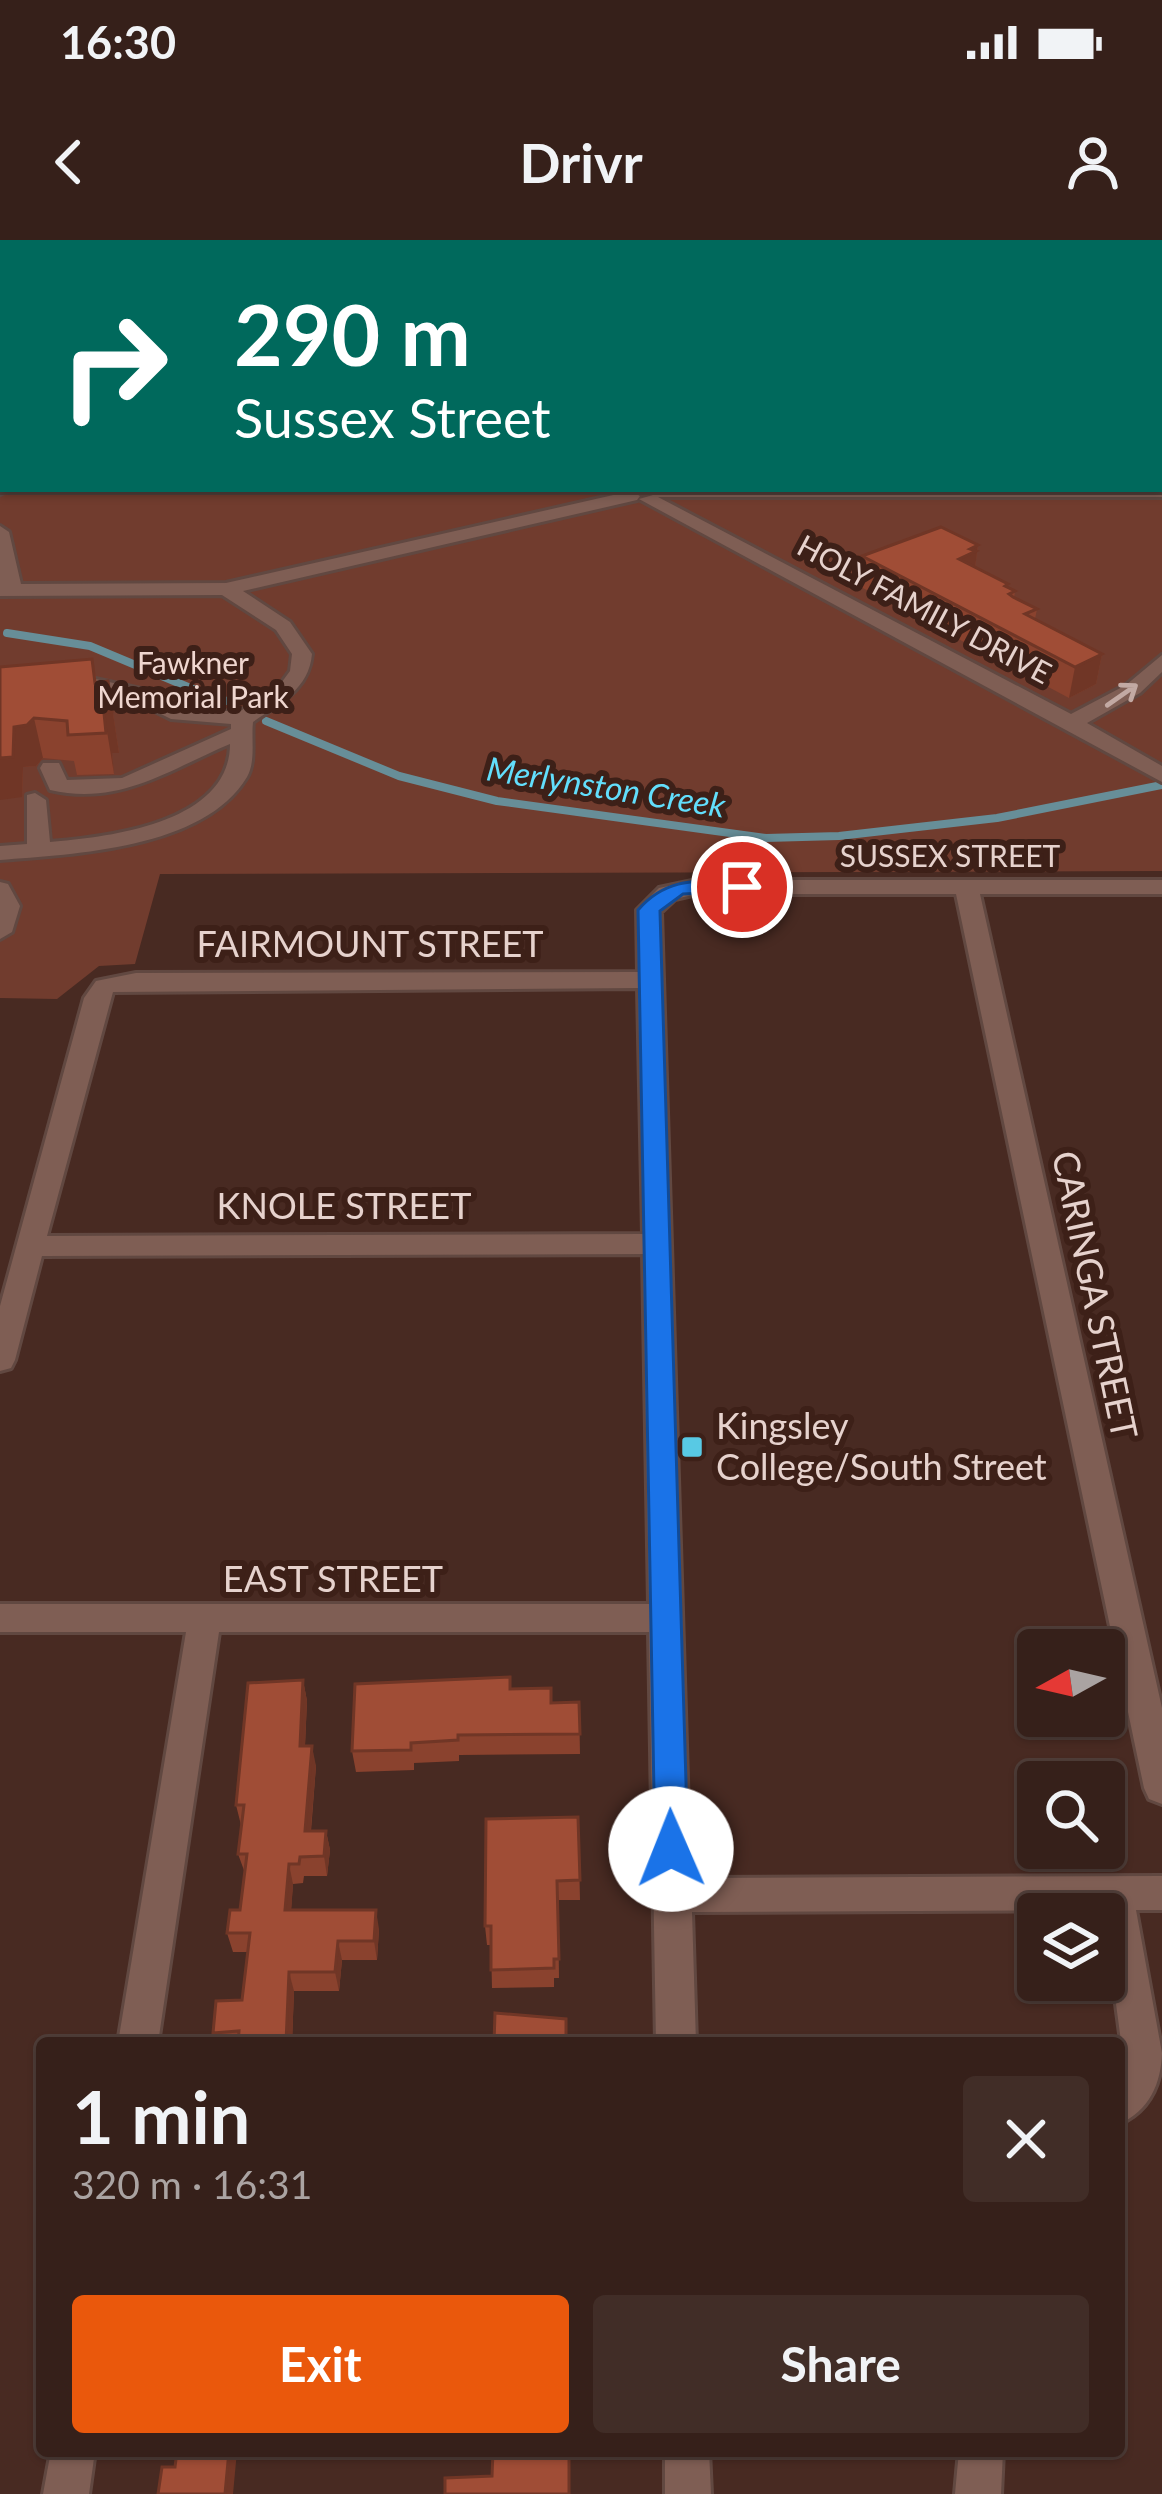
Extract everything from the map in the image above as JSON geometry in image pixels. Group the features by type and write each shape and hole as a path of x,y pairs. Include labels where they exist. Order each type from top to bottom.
{"street":[{"path":"0,532 6,590 226,589 645,493 1162,492"},
{"name":"HOLY FAMILY DRIVE","path":"645,493 1071,723 1133,689 1162,661"},
{"path":"51,768 58,785 72,789 146,780 241,726 286,690 300,672 302,654 283,626 226,589"},
{"path":"1,683 82,682 138,694 171,713 241,726"},
{"path":"1071,723 1162,775"},
{"path":"0,854 154,830 188,815 218,797 240,771 241,726"},
{"path":"35,800 40,850"},
{"name":"SUSSEX STREET","path":"649,980 649,910 667,892 697,886 1162,887"},
{"name":"CARINGA STREET","path":"967,888 1162,1788"},
{"path":"0,889 8,898 0,932"},
{"path":"649,980 676,2037"},
{"name":"FAIRMOUNT STREET","path":"31,1246 105,986 136,981 649,980"},
{"name":"KNOLE STREET","path":"31,1246 657,1244"},
{"path":"0,1360 31,1246"},
{"path":"139,2037 205,1617"},
{"name":"EAST STREET","path":"0,1618 666,1618"},
{"path":"1125,1894 1162,1893"},
{"path":"673,1894 1017,1894"},
{"path":"1125,1952 1143,2056 1140,2079 1125,2100"},
{"path":"66,2494 72,2457"},
{"path":"687,2457 688,2494"},
{"path":"979,2494 981,2457"}],"green space":[{"name":"Fawkner Memorial Park","path":"0,492 1162,492 1162,871 160,874 135,964 99,966 57,999 0,998"}],"building":[{"path":"941,527 978,545 970,549 976,551 959,559 1008,584 1005,586 1015,591 1009,594 1037,609 1025,614 1102,654 1075,667 862,556"},
{"path":"92,659 95,683 108,681 112,712 104,713 106,733 68,735 67,721 34,718 14,727 13,757 0,758 0,667"},
{"path":"510,1677 510,1689 551,1688 551,1703 579,1702 580,1734 458,1735 458,1740 411,1743 411,1750 352,1751 355,1684"},
{"path":"303,1680 300,1746 312,1746 305,1831 326,1831 324,1856 300,1857 299,1864 289,1864 285,1910 376,1910 374,1941 338,1941 335,1972 289,1972 286,2037 213,2033 216,2001 242,2000 250,1933 227,1933 230,1910 240,1910 247,1854 238,1854 244,1805 236,1805 248,1683"},
{"path":"578,1817 580,1880 557,1881 559,1959 554,1959 554,1968 491,1970 491,1926 485,1926 486,1819"},
{"path":"495,2013 566,2019 566,2037 494,2037"},
{"path":"176,2457 228,2457 225,2494 158,2494 162,2467 175,2467"},
{"path":"493,2457 569,2457 569,2494 445,2494 445,2478 492,2476"}],"waterway":[{"name":"Merlynston Creek","path":"7,633 90,646 200,692"},
{"name":"Merlynston Creek","path":"218,698 236,704"},
{"name":"Merlynston Creek","path":"266,721 399,776 497,801 766,838 839,836 997,818 1162,785"}],"place":[{"name":"Kingsley College/South Street","path":"692,1447"}],"route":[{"path":"671,1849 649,910 667,892 681,888 742,887"}]}
